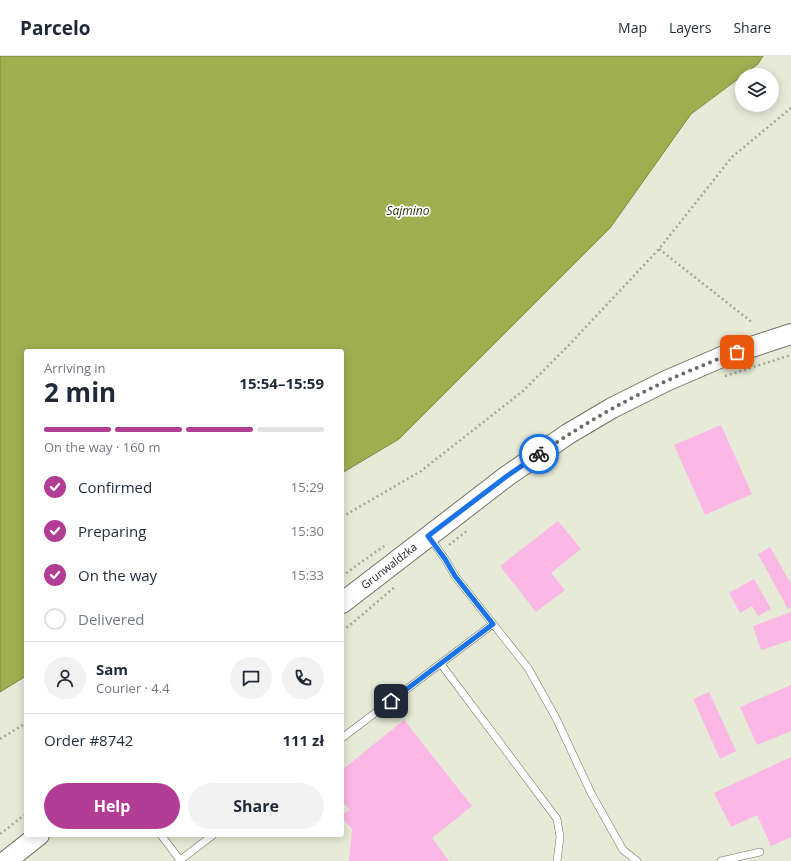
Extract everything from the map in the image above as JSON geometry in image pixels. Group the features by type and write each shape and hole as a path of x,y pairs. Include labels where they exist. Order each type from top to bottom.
{"main road":[{"name":"Grunwaldzka","path":"344,601 507,476 568,434 612,408 666,381 724,356 791,334"},
{"path":"6,861 36,837"}],"lane":[{"path":"428,536 455,576 528,668 556,718 591,794 623,850 636,861"},
{"path":"344,737 493,624"},
{"path":"441,664 557,819 560,837 557,861"},
{"path":"162,837 179,860 210,837"},
{"path":"721,861 760,852"}],"path":[{"path":"344,516 421,471 523,391 568,346 659,249 732,157 791,108"},
{"path":"659,249 753,323"},
{"path":"720,378 791,354"},
{"path":"440,552 469,529"},
{"path":"344,629 399,583"},
{"path":"0,739 24,724"},
{"path":"0,834 24,816"}],"water":[{"name":"Sajmino","path":"0,56 763,56 758,64 753,68 735,68 735,81 691,114 610,228 399,439 344,472 344,349 24,349 24,677 0,692"}],"building":[{"path":"721,425 752,494 705,515 674,445"},
{"path":"558,521 581,549 551,573 565,590 536,612 500,566"},
{"path":"770,547 791,584 791,607 788,609 758,554"},
{"path":"754,579 771,609 758,616 752,606 740,613 729,593"},
{"path":"791,612 791,640 761,650 753,626"},
{"path":"791,685 791,731 757,745 740,707"},
{"path":"709,692 736,751 720,759 693,699"},
{"path":"404,720 472,806 432,838 449,861 349,861 352,829 344,820 344,814 350,810 344,803 344,768"},
{"path":"791,757 791,837 771,846 757,815 731,827 714,793"}],"way so far":[{"path":"539,454 568,434 612,408 666,381 724,356 737,352"}],"route":[{"path":"391,701 493,624 455,576 445,559 428,536 507,476 539,454"}]}
